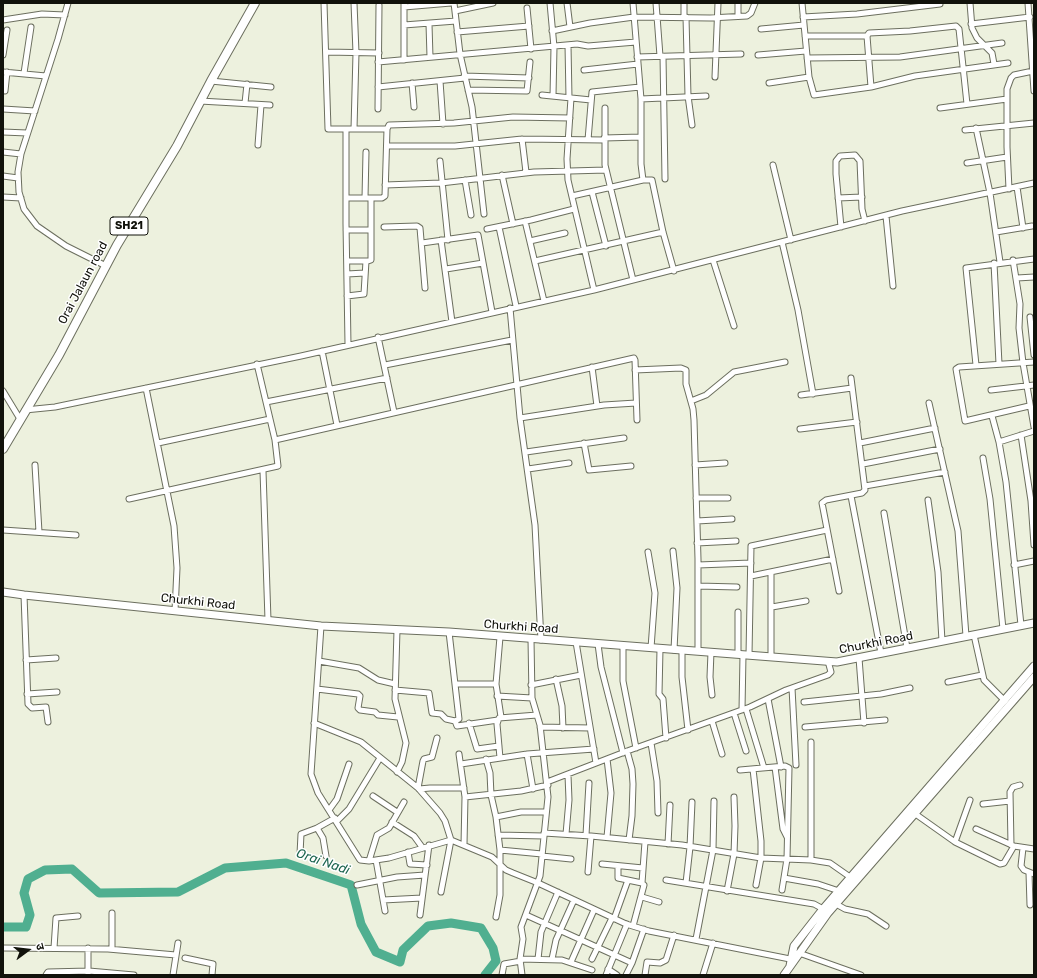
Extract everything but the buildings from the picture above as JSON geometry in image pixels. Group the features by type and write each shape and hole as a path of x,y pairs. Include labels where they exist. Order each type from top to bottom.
{"main road":[{"name":"Orai Jalaun road","path":"3,449 59,354 106,266 177,146 200,101 255,3"}],"street":[{"path":"68,3 27,133 21,154 18,178 24,210 37,226 66,246 106,266"},
{"path":"324,3 327,127 331,130 387,129"},
{"path":"354,3 356,53 354,129"},
{"path":"404,60 404,5 453,3 460,54 473,122 484,214"},
{"path":"455,11 492,3"},
{"path":"550,3 554,46 553,96"},
{"path":"568,3 570,27"},
{"path":"633,3 641,99 641,137 644,180"},
{"path":"656,3 664,98 665,179"},
{"path":"684,3 688,96 692,125"},
{"path":"715,78 718,3"},
{"path":"738,3 738,16"},
{"path":"552,31 634,17 717,17 749,15 755,3"},
{"path":"802,3 809,77 814,95 871,87 915,76 963,68 1008,63"},
{"path":"970,3 971,24 974,33 992,53 994,64"},
{"path":"1028,3 1031,14 1033,40 1034,90"},
{"path":"803,17 857,14 940,4"},
{"path":"378,109 379,5"},
{"path":"527,8 531,49"},
{"path":"3,20 42,14 64,15"},
{"path":"971,24 1031,14"},
{"path":"404,25 456,21"},
{"path":"429,24 430,57"},
{"path":"761,29 804,25"},
{"path":"457,32 529,26"},
{"path":"805,36 867,36 871,33 910,31 956,26 959,29 967,104"},
{"path":"24,73 31,27"},
{"path":"3,55 6,30"},
{"path":"867,36 871,87"},
{"path":"378,62 554,46 580,44 588,46 636,42"},
{"path":"807,58 900,57 1002,43"},
{"path":"568,45 570,98 568,170 574,209 594,290"},
{"path":"758,55 806,51"},
{"path":"326,52 378,53"},
{"path":"637,57 741,54"},
{"path":"468,90 526,92 528,89 530,62"},
{"path":"584,70 638,64"},
{"path":"5,91 5,72 46,76"},
{"path":"1009,189 1007,157 1007,99 1011,78 1018,74 1033,75"},
{"path":"378,87 465,77 529,78"},
{"path":"769,84 809,77"},
{"path":"211,81 271,87"},
{"path":"440,81 443,124"},
{"path":"245,103 247,84"},
{"path":"412,84 414,107"},
{"path":"588,140 593,92 640,87"},
{"path":"542,95 591,100"},
{"path":"641,99 706,96"},
{"path":"940,108 1007,99"},
{"path":"200,101 270,105"},
{"path":"258,145 261,105"},
{"path":"605,108 604,139 606,170 633,280"},
{"path":"3,109 35,111"},
{"path":"346,198 384,197 387,129 391,124 443,124 514,117 570,118"},
{"path":"965,130 1034,123"},
{"path":"976,128 990,194 1000,262"},
{"path":"346,130 348,344"},
{"path":"3,132 27,133"},
{"path":"387,146 475,144 522,139 588,140 641,137"},
{"path":"522,139 526,172"},
{"path":"3,152 21,154"},
{"path":"347,261 370,261 371,258 371,230 366,152"},
{"path":"841,227 836,161 840,156 851,154 855,155 860,161 865,221"},
{"path":"967,164 982,160 1007,157"},
{"path":"440,161 441,183 448,240"},
{"path":"773,165 791,240"},
{"path":"385,185 441,183 526,172 606,170"},
{"path":"502,175 513,224"},
{"path":"3,176 18,178"},
{"path":"465,180 471,215"},
{"path":"572,196 610,189 644,180 652,180 663,232 674,271"},
{"path":"25,410 55,407 452,322 516,306 594,290 674,271 886,216 1034,184"},
{"path":"1017,187 1023,228"},
{"path":"592,192 606,246"},
{"path":"838,198 862,197"},
{"path":"3,198 21,198"},
{"path":"487,229 574,209"},
{"path":"886,216 892,286"},
{"path":"525,221 544,301"},
{"path":"996,232 1032,226"},
{"path":"384,227 418,227 422,243 425,288"},
{"path":"499,227 516,306"},
{"path":"346,230 371,230"},
{"path":"535,261 663,232"},
{"path":"530,242 565,233"},
{"path":"422,243 478,236 492,312"},
{"path":"441,240 452,322"},
{"path":"782,242 798,310 813,394"},
{"path":"976,365 966,270 968,266 1013,260 1034,259"},
{"path":"713,260 734,326"},
{"path":"1013,260 1017,278 1022,363 1034,427"},
{"path":"348,296 364,294 366,261"},
{"path":"446,270 483,263"},
{"path":"994,263 999,364"},
{"path":"347,274 365,274"},
{"path":"1017,278 1034,277"},
{"path":"510,308 520,418 526,452 538,570 541,640"},
{"path":"1030,317 1034,355"},
{"path":"378,337 394,412"},
{"path":"384,366 512,340"},
{"path":"322,351 337,425"},
{"path":"275,440 394,412 517,386 634,358 636,370 637,420"},
{"path":"691,401 706,395 734,372 785,362"},
{"path":"1029,406 968,421 963,419 956,369 959,367 976,365 1034,362"},
{"path":"129,499 263,471 278,466 275,440 257,364"},
{"path":"592,367 597,406"},
{"path":"636,370 684,368 686,370 686,384 693,409 698,543 698,651"},
{"path":"266,402 387,378"},
{"path":"839,591 822,507 823,501 864,492 865,486 863,464 851,378"},
{"path":"991,390 1034,385"},
{"path":"146,388 168,491 176,546 175,611"},
{"path":"801,395 852,388"},
{"path":"3,391 20,418"},
{"path":"520,418 597,406 636,403"},
{"path":"929,403 944,472 953,505 960,550 966,636"},
{"path":"992,416 999,442 1006,482 1021,625"},
{"path":"158,443 270,419"},
{"path":"800,429 857,422"},
{"path":"860,443 935,428"},
{"path":"999,442 1034,431"},
{"path":"1021,435 1032,501 1034,545"},
{"path":"526,452 624,438"},
{"path":"584,443 589,470 631,466"},
{"path":"863,464 940,449"},
{"path":"983,458 990,499 1003,629"},
{"path":"528,469 568,463"},
{"path":"695,465 724,463"},
{"path":"35,465 39,532"},
{"path":"263,471 268,620"},
{"path":"865,486 944,472"},
{"path":"850,496 881,653"},
{"path":"696,498 728,498"},
{"path":"928,500 938,572 942,641"},
{"path":"884,513 907,648"},
{"path":"697,521 732,519"},
{"path":"3,530 76,535"},
{"path":"743,655 751,576 751,546 827,530"},
{"path":"698,543 736,541"},
{"path":"673,551 677,588 674,650"},
{"path":"648,552 655,593 651,648"},
{"path":"751,576 833,558"},
{"path":"1014,565 1034,561"},
{"path":"698,565 751,563"},
{"path":"771,572 771,657"},
{"path":"698,586 737,587"},
{"name":"Churkhi Road","path":"3,592 322,626 448,632 837,662 1034,623"},
{"path":"24,595 27,694 30,708 46,707 48,722"},
{"path":"772,607 806,601"},
{"path":"738,612 743,655 744,709 764,768"},
{"path":"322,626 311,774 318,794 336,819 358,857 363,861 376,860 451,840 492,857 501,866 513,873 558,892 613,919 644,929 696,939 790,962"},
{"path":"397,630 395,690 398,717 406,744 402,762 397,772"},
{"path":"395,690 429,693 432,713 441,714 444,719 455,721 460,717 454,684 448,632"},
{"path":"974,635 982,675 987,684 1005,701"},
{"path":"500,637 496,684 500,718 500,758"},
{"path":"522,975 521,960 523,939 521,927 538,883 546,812 547,784 540,727 532,698 531,639"},
{"path":"576,642 596,763"},
{"path":"598,644 601,667 625,752 632,769 632,816 629,840"},
{"path":"623,646 623,681 636,748"},
{"path":"660,648 659,694 663,699 666,738"},
{"path":"682,650 682,677 688,730"},
{"path":"711,652 710,678 712,695"},
{"path":"26,660 56,658"},
{"path":"859,658 864,723"},
{"path":"319,661 359,668 378,680 396,684"},
{"path":"465,797 533,789 547,784 607,758 734,713 792,688 828,675 831,672 828,661"},
{"path":"790,962 799,953 839,891 850,877 1034,666"},
{"path":"532,685 581,675"},
{"path":"948,682 982,675"},
{"path":"784,975 797,940 826,911 836,904 1034,677"},
{"path":"556,680 562,706 563,728"},
{"path":"454,684 496,684"},
{"path":"792,688 796,766"},
{"path":"804,702 862,696 910,688"},
{"path":"317,689 358,694 360,696 358,708 360,710 375,712 378,715 398,717"},
{"path":"27,694 57,692"},
{"path":"497,696 532,698"},
{"path":"768,699 781,767"},
{"path":"734,713 746,751"},
{"path":"455,721 457,726 500,718 536,715"},
{"path":"805,727 885,720"},
{"path":"712,721 722,754"},
{"path":"314,723 361,742 418,789 445,821 451,840 442,892"},
{"path":"469,723 476,748 479,750 484,760 491,780 490,794 496,817 501,866 500,895 496,917"},
{"path":"540,727 590,728"},
{"path":"418,789 423,761 424,759 432,757 437,738"},
{"path":"811,860 812,742"},
{"path":"651,743 657,782 658,813"},
{"path":"479,750 499,746"},
{"path":"461,764 527,754 594,749"},
{"path":"459,754 465,797 464,845"},
{"path":"527,754 533,789"},
{"path":"300,854 301,834 336,819 349,809 380,758"},
{"path":"607,758 611,793 607,837"},
{"path":"329,810 337,799 349,764"},
{"path":"740,770 788,766 787,859 782,890"},
{"path":"775,767 783,829 787,838"},
{"path":"753,769 760,828 761,858 756,885"},
{"path":"566,834 569,800 568,775"},
{"path":"588,872 589,783"},
{"path":"914,813 972,852 1002,864 1012,845 1010,789 1020,784"},
{"path":"418,789 464,788"},
{"path":"373,796 397,812"},
{"path":"727,891 734,854 734,797"},
{"path":"696,939 713,850 714,800"},
{"path":"955,842 970,800"},
{"path":"983,804 1010,801"},
{"path":"369,861 377,835 386,830 404,802"},
{"path":"686,883 690,847 692,802"},
{"path":"668,844 670,805"},
{"path":"496,817 521,812 546,812"},
{"path":"392,822 414,836 422,847"},
{"path":"316,828 325,844 326,856"},
{"path":"976,829 1012,845 1034,849"},
{"path":"498,835 589,835 713,850 761,858 811,860 830,863 850,877"},
{"path":"633,926 644,885 642,883 645,842"},
{"path":"420,915 429,845"},
{"path":"1023,848 1021,866 1031,873 1030,905"},
{"path":"500,850 571,860"},
{"path":"408,852 410,864 427,865"},
{"path":"376,860 385,911"},
{"path":"602,864 643,868"},
{"path":"618,866 617,877 642,883"},
{"path":"357,885 380,880 425,875"},
{"path":"784,878 818,884 839,891"},
{"path":"592,959 613,919 628,880"},
{"path":"666,880 809,903 826,911"},
{"path":"538,959 540,939 558,892"},
{"path":"642,897 659,902"},
{"path":"383,900 422,898"},
{"path":"552,959 554,947 560,930 574,900"},
{"path":"836,904 845,909 868,914 886,926"},
{"path":"571,962 594,910"},
{"path":"112,913 112,949"},
{"path":"526,915 632,963"},
{"path":"54,948 56,918 78,916"},
{"path":"606,975 627,924"},
{"path":"626,975 632,963 644,929"},
{"path":"645,975 647,962 660,962 666,960 674,935"},
{"path":"173,975 178,943"},
{"path":"703,975 712,943"},
{"path":"3,948 88,948 176,955"},
{"path":"88,948 89,973"},
{"path":"799,953 861,975"},
{"path":"185,958 213,964 212,975"},
{"path":"502,975 504,964 521,960 538,959 552,959 571,962 592,970"},
{"path":"608,969 617,975"},
{"path":"46,975 48,972 134,975"}],"waterway":[{"name":"Orai Nadi","path":"3,927 26,927 30,915 24,893 28,879 45,870 72,869 99,893 178,892 225,868 286,863 351,885 361,924 376,952 400,962 403,950 428,926 451,923 481,928 493,948 496,961 485,975"}]}
